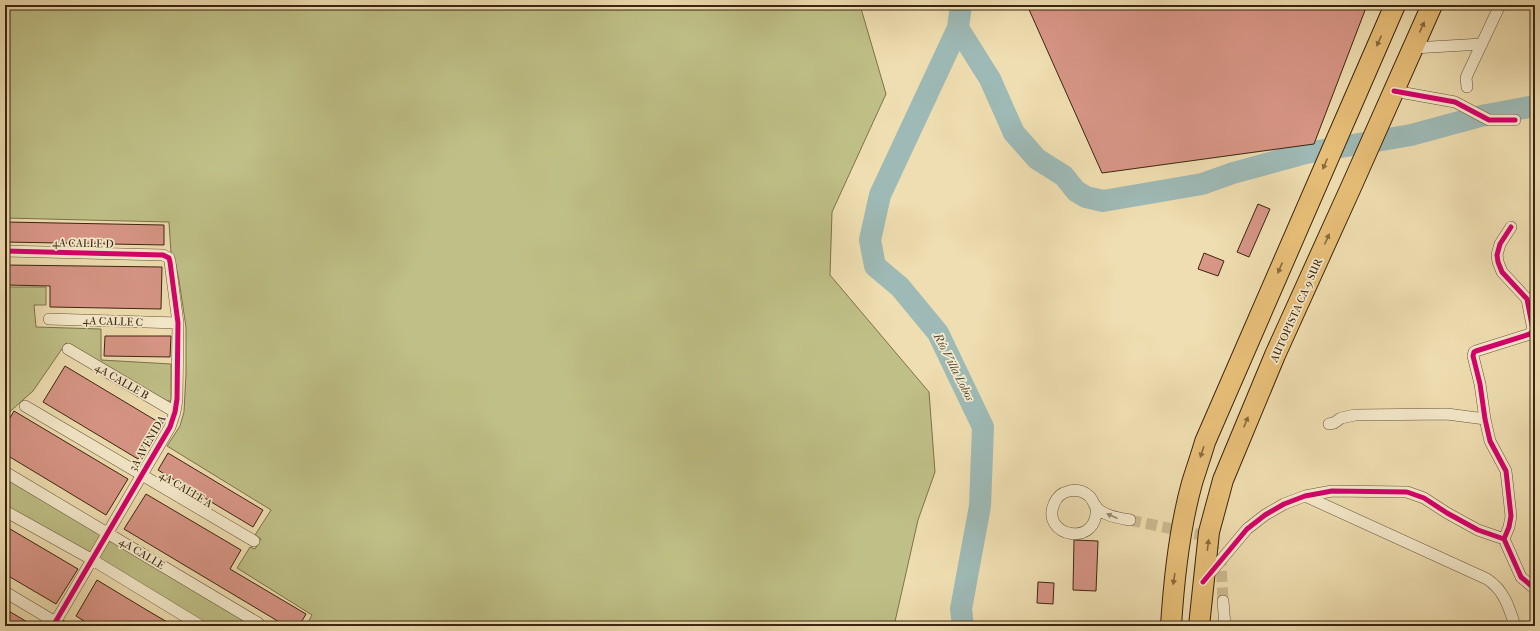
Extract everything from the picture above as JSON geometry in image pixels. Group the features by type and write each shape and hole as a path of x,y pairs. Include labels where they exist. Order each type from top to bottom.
{"highway":[{"path":"1171,626 1173,586 1184,521 1192,484 1205,442 1395,5"},
{"name":"AUTOPISTA CA-9 SUR","path":"1200,626 1203,582 1210,532 1223,480 1275,355 1432,5"}],"street":[{"path":"1467,87 1466,78 1500,5"},
{"path":"1413,48 1482,44"},
{"path":"1394,91 1455,102 1489,120 1514,120"},
{"path":"1511,227 1500,244 1497,255 1498,262 1502,272 1527,299 1533,330 1530,334 1474,352 1473,356 1480,384 1490,441 1506,471 1511,516 1509,527 1504,539 1521,577 1535,589"},
{"name":"4A CALLE D","path":"5,251 160,255"},
{"name":"3A AVENIDA","path":"57,625 91,559 141,473 170,427 175,412 178,399 178,323 170,262 167,256 160,255"},
{"name":"4A CALLE C","path":"49,319 178,323"},
{"name":"4A CALLE B","path":"68,349 175,412"},
{"name":"4A CALLE A","path":"25,406 254,541"},
{"path":"1329,424 1334,423 1341,418 1355,415 1447,414 1485,419"},
{"name":"4A CALLE","path":"5,472 108,532 258,625"},
{"path":"1096,506 1096,519 1093,524 1078,534 1071,534 1060,529 1053,519 1053,506 1056,500 1065,492 1078,490 1084,492 1096,506 1115,518 1130,520"},
{"path":"1203,582 1247,529 1265,515 1284,504 1305,496 1332,491 1407,492 1424,498 1478,530 1504,539"},
{"path":"1305,496 1487,579 1496,585 1502,594 1507,603 1515,626"},
{"path":"5,511 91,559 202,626"},
{"path":"5,592 57,625"},
{"path":"1223,601 1225,626"}],"green space":[{"path":"5,5 860,5 886,94 832,212 830,275 929,392 935,472 918,520 894,626 306,626 312,615 237,568 250,547 255,549 261,539 255,535 271,510 167,446 180,426 184,412 186,374 186,327 179,280 175,261 171,253 169,222 5,218"},
{"path":"5,287 46,287 46,305 34,305 36,327 101,329 101,360 171,364 171,401 167,401 66,343 33,391 5,416"},
{"path":"5,472 256,626 201,626 5,511"}],"building":[{"path":"1027,5 1367,5 1314,144 1102,173"},
{"path":"1258,204 1270,209 1249,257 1237,252"},
{"path":"5,222 164,225 164,245 5,242"},
{"path":"1204,253 1224,261 1218,276 1198,269"},
{"path":"6,265 162,267 161,309 50,307 50,286 6,285"},
{"path":"105,336 171,336 170,357 104,356"},
{"path":"65,366 160,423 138,459 43,402"},
{"path":"14,411 128,479 106,515 5,454 5,426"},
{"path":"168,453 263,510 253,527 158,470"},
{"path":"146,494 241,550 230,569 306,614 299,626 286,626 124,529"},
{"path":"5,526 78,569 56,604 5,574"},
{"path":"1074,540 1098,541 1096,591 1073,590"},
{"path":"97,580 174,626 92,626 76,616"},
{"path":"1038,582 1054,583 1053,604 1037,603"},
{"path":"5,609 12,613 34,626 5,626"}],"waterway":[{"name":"Río Villa Lobos","path":"961,5 958,28 880,195 870,240 875,266 900,287 938,333 983,427 980,506 961,609 963,626"},
{"path":"958,28 990,79 1014,133 1037,159 1064,176 1076,191 1086,197 1103,201 1202,184 1233,173 1306,153 1411,135 1481,116 1535,106"}],"tunnel":[{"path":"1130,520 1201,535 1212,545 1221,564 1223,601"}],"cycle path":[{"path":"1394,91 1455,102 1489,120 1515,120"},
{"path":"1504,539 1509,527 1511,516 1506,471 1490,441 1480,384 1473,356 1474,352 1476,351 1530,334 1533,330 1527,299 1502,272 1498,262 1497,255 1500,244 1511,227"},
{"path":"5,251 163,255 169,258 170,262 178,323 177,399 175,412 170,427 53,626"},
{"path":"1203,582 1247,529 1265,515 1284,504 1305,496 1332,491 1407,492 1424,498 1478,530 1504,539 1521,577 1535,589"}]}
